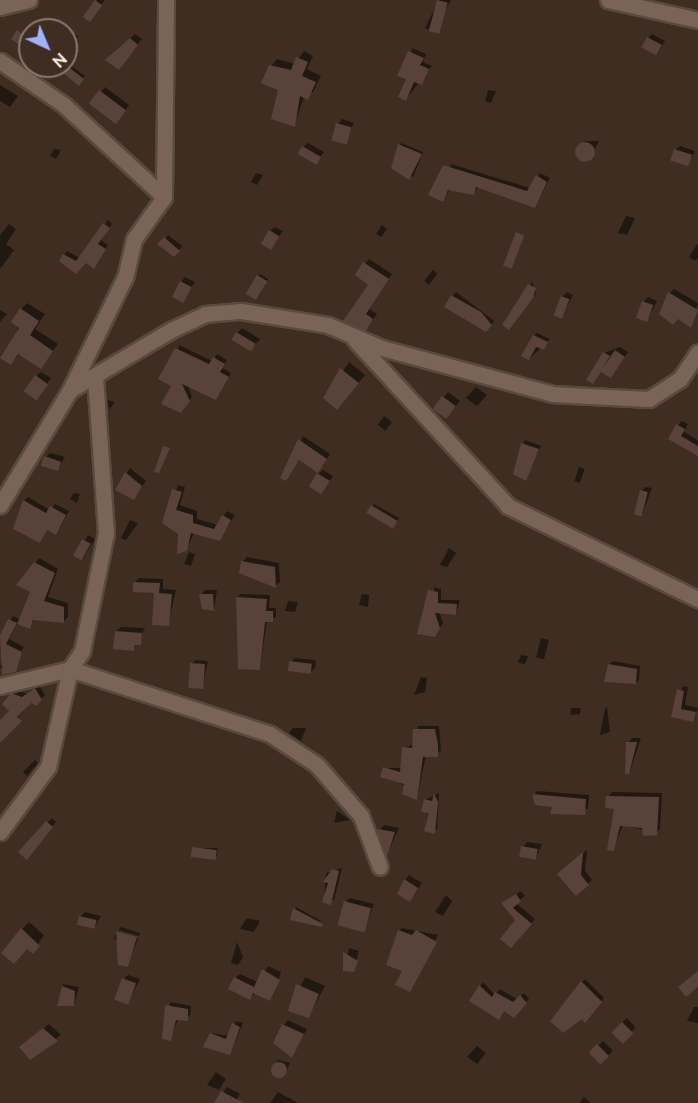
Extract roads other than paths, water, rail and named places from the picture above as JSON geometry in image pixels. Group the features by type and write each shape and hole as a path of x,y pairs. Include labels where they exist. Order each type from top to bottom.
{"street":[{"path":"0,7 29,0"},
{"path":"0,505 5,490 70,390 125,277 134,239 164,197 166,0"},
{"path":"608,0 698,20"},
{"path":"679,16 698,33"},
{"path":"0,61 64,105 164,197"},
{"path":"70,390 205,314 241,311 328,326 350,335 552,394 649,399 680,379 698,352"},
{"path":"350,335 508,506 698,600"},
{"path":"0,832 48,767 70,669 82,651 106,533 95,376"},
{"path":"0,686 70,669 270,734 316,765 361,816 380,867"}]}
